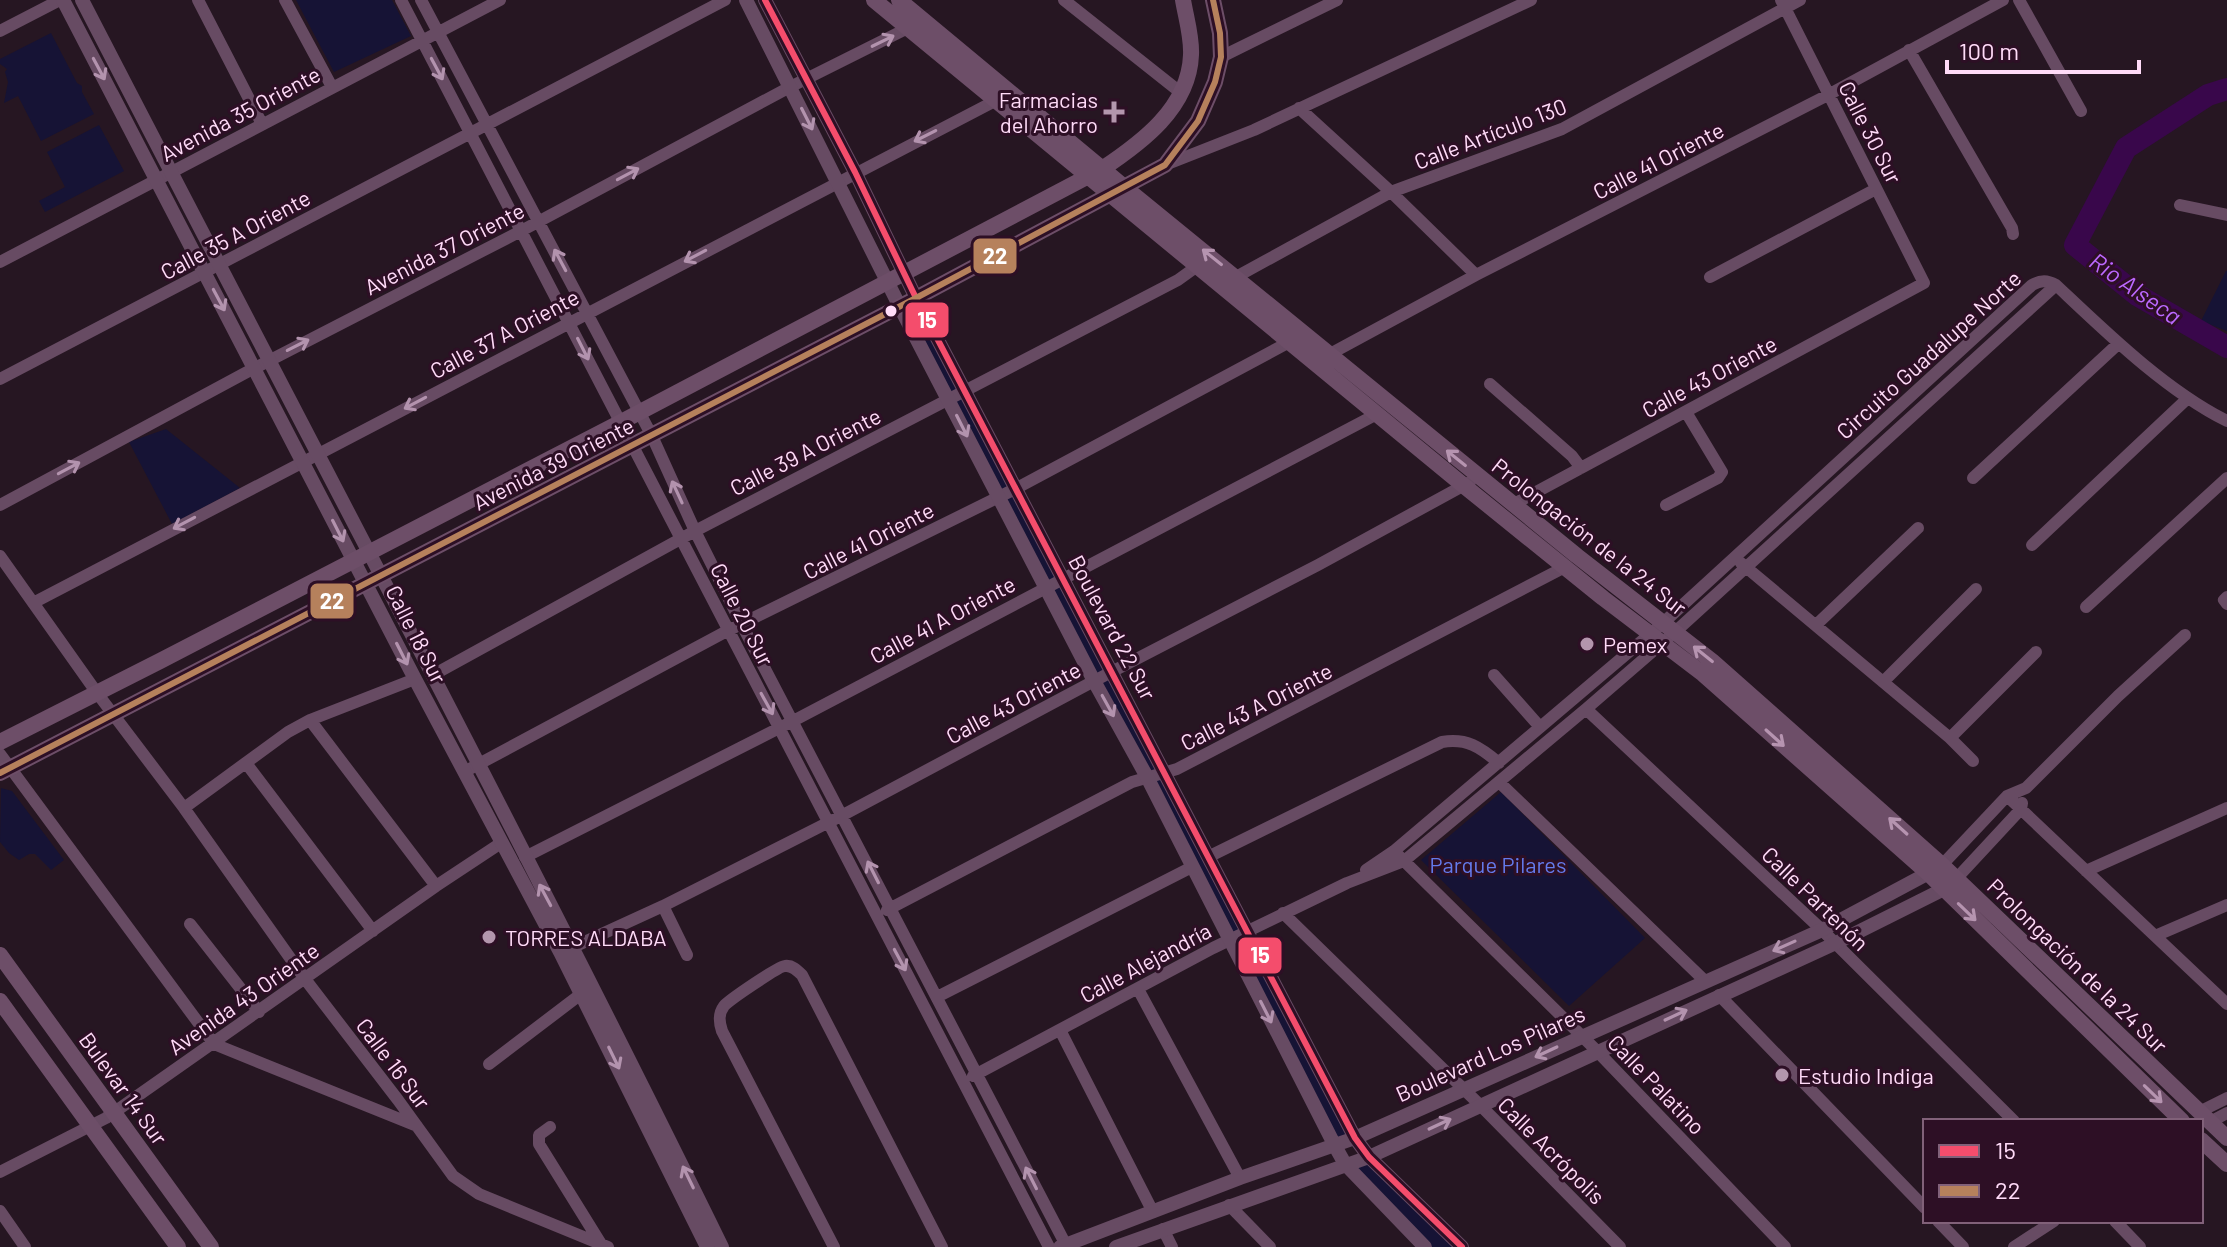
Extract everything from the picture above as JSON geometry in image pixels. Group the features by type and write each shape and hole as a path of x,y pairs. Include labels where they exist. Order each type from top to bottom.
{"main road":[{"name":"Prolongación de la 24 Sur","path":"874,0 995,101 1236,277 1514,504 1662,633 1703,674 1935,870 2227,1138"},
{"name":"Prolongación de la 24 Sur","path":"899,0 1094,173"},
{"path":"1094,173 1144,139 1158,125 1180,92 1191,57 1183,0"},
{"path":"1117,191 1165,165 1198,121 1215,82 1221,57 1213,0"},
{"name":"Avenida 39 Oriente","path":"0,742 621,422 1094,173"},
{"name":"Prolongación de la 24 Sur","path":"1117,191 1196,267 1463,485 1565,567 1662,633"},
{"name":"Avenida 39 Oriente","path":"3,765 113,714 367,585 1117,191"},
{"name":"Prolongación de la 24 Sur","path":"1950,884 2180,1119"},
{"name":"Bulevar 14 Sur","path":"0,955 211,1247"},
{"path":"0,1001 178,1247"},
{"path":"2203,1142 2227,1164"}],"street":[{"path":"0,31 62,0"},
{"name":"Calle 18 Sur","path":"62,0 501,843 566,950 722,1247"},
{"name":"Calle 18 Sur","path":"82,0 480,764 566,950 581,994 606,1026 707,1247"},
{"path":"198,0 262,124"},
{"path":"285,0 332,87"},
{"name":"Calle 20 Sur","path":"401,0 1049,1247"},
{"name":"Calle 20 Sur","path":"421,0 652,436 742,625 1064,1246"},
{"name":"Avenida 35 Oriente","path":"0,262 500,0"},
{"name":"Calle 35 A Oriente","path":"0,379 725,0"},
{"name":"Boulevard 22 Sur","path":"746,0 900,307 1147,777 1335,1146 1345,1164 1425,1247"},
{"name":"Boulevard 22 Sur","path":"765,0 1015,489 1355,1138 1369,1157 1462,1247"},
{"path":"1064,0 1180,92"},
{"path":"1221,57 1337,0"},
{"path":"1165,165 1254,130 1531,0"},
{"name":"Calle Artículo 130","path":"1236,277 1391,192 1562,129 1783,4 1800,0"},
{"name":"Calle 41 Oriente","path":"1330,354 1476,275 1828,95 2003,0"},
{"path":"2019,0 2081,111"},
{"name":"Calle 30 Sur","path":"1783,4 1924,283"},
{"name":"Avenida 37 Oriente","path":"0,505 269,360 539,222 806,78 908,28"},
{"path":"1909,50 2013,234"},
{"name":"Calle 37 A Oriente","path":"33,603 995,101"},
{"path":"1299,108 1476,275"},
{"path":"1710,277 1876,189"},
{"path":"2180,205 2227,215"},
{"name":"Calle 39 A Oriente","path":"433,675 695,531 1178,280 1196,267"},
{"name":"Circuito Guadalupe Norte","path":"2039,281 2056,285 1746,568 1662,633 1735,558 2032,285 2039,281"},
{"name":"Calle 43 Oriente","path":"1514,504 1924,283"},
{"path":"2056,285 2118,344 2188,398 2227,421"},
{"name":"Calle 41 Oriente","path":"464,772 727,631 1015,489 1290,343 1303,332"},
{"path":"1973,478 2118,344"},
{"path":"1490,384 1572,456 1581,468"},
{"path":"2032,545 2188,398"},
{"path":"2212,413 2227,410"},
{"path":"1666,505 1718,478 1722,472 1686,412"},
{"name":"Calle 41 A Oriente","path":"525,857 793,721 1377,414"},
{"path":"1888,418 1898,428"},
{"name":"Calle 43 Oriente","path":"566,950 663,906 843,815 1479,477"},
{"path":"2086,607 2227,478"},
{"path":"1816,625 1918,528"},
{"name":"Calle 16 Sur","path":"0,556 305,979 417,1126"},
{"path":"1735,558 1950,738 1973,761"},
{"name":"Calle 43 A Oriente","path":"876,916 1132,782 1165,774 1565,567"},
{"path":"1883,682 1976,589"},
{"name":"Calle Alejandría","path":"963,1081 1246,931 1347,883 1404,861 1586,709 1662,633"},
{"name":"Calle Alejandría","path":"1347,883 1394,851 1540,727 1662,633"},
{"path":"1935,870 2007,796 2026,788 2118,696 2185,635"},
{"path":"1950,738 2036,652"},
{"path":"1494,675 1540,727"},
{"path":"184,808 288,732 310,720 415,679"},
{"name":"Calle Partenón","path":"1586,709 1836,943 2012,1119"},
{"path":"310,720 436,886"},
{"path":"1208,857 1442,742 1457,739 1470,743 1499,763"},
{"path":"246,763 373,931"},
{"path":"3,765 214,1044"},
{"path":"1499,782 1705,981"},
{"path":"1950,884 2021,809 2026,788"},
{"path":"2007,796 2226,1003"},
{"path":"2086,871 2227,808"},
{"name":"Avenida 43 Oriente","path":"0,1172 115,1112 501,843"},
{"name":"Calle Palatino","path":"1394,851 1597,1051 1785,1247"},
{"path":"937,997 1192,867"},
{"name":"Boulevard Los Pilares","path":"1064,1246 1240,1178 1355,1138 1822,930 1935,870"},
{"name":"Boulevard Los Pilares","path":"1116,1247 1369,1157 1836,943 1950,884"},
{"path":"2155,936 2227,905"},
{"path":"663,906 687,955"},
{"name":"Calle Acrópolis","path":"1283,913 1620,1247"},
{"path":"190,924 259,1012"},
{"path":"834,1247 722,1031 719,1018 725,1005 781,966 792,967 802,975 942,1247"},
{"path":"1138,989 1240,1178"},
{"path":"489,1064 581,994"},
{"path":"1719,995 1923,1206"},
{"path":"1060,1030 1153,1212"},
{"name":"Calle 16 Sur","path":"214,1044 417,1126"},
{"path":"2204,1117 2227,1098"},
{"path":"2204,1117 2227,1113"},
{"path":"417,1126 453,1176 465,1186 604,1246"},
{"path":"550,1127 539,1135 539,1144 604,1246"},
{"path":"1229,1205 1270,1247"},
{"path":"0,1211 25,1247"},
{"path":"1940,1223 1963,1247"},
{"path":"2016,1247 2051,1223"},
{"path":"2117,1223 2140,1247"},
{"path":"1163,1229 1172,1247"}],"green space":[{"path":"296,0 392,0 411,36 334,72"},
{"path":"51,33 77,83 82,86 94,114 41,141 18,96 4,103 7,69 0,64 0,59"},
{"path":"99,125 124,171 45,212 39,201 65,187 47,152"},
{"path":"2227,271 2227,331 2201,321"},
{"path":"914,306 1351,1136 1335,1142 909,311"},
{"path":"166,429 240,488 172,524 129,442"},
{"path":"1,788 12,791 64,860 51,870 35,854 19,860 0,842"},
{"name":"Parque Pilares","path":"1501,792 1645,938 1569,1006 1421,860"},
{"path":"1370,1163 1453,1247 1431,1247 1352,1167"}],"waterway":[{"name":"Rio Alseca","path":"2227,89 2208,95 2126,148 2075,245 2137,295 2227,347"}],"transit line":[{"name":"15","path":"765,0 855,172 916,298 1355,1138 1369,1157 1462,1247"},
{"name":"22","path":"0,773 916,298 1165,165 1198,121 1215,82 1221,57 1213,0"}],"place":[{"name":"Farmacias del Ahorro","path":"1114,112"},
{"name":"Pemex","path":"1587,644"},
{"name":"TORRES ALDABA","path":"489,937"},
{"name":"Estudio Indiga","path":"1782,1075"}]}
